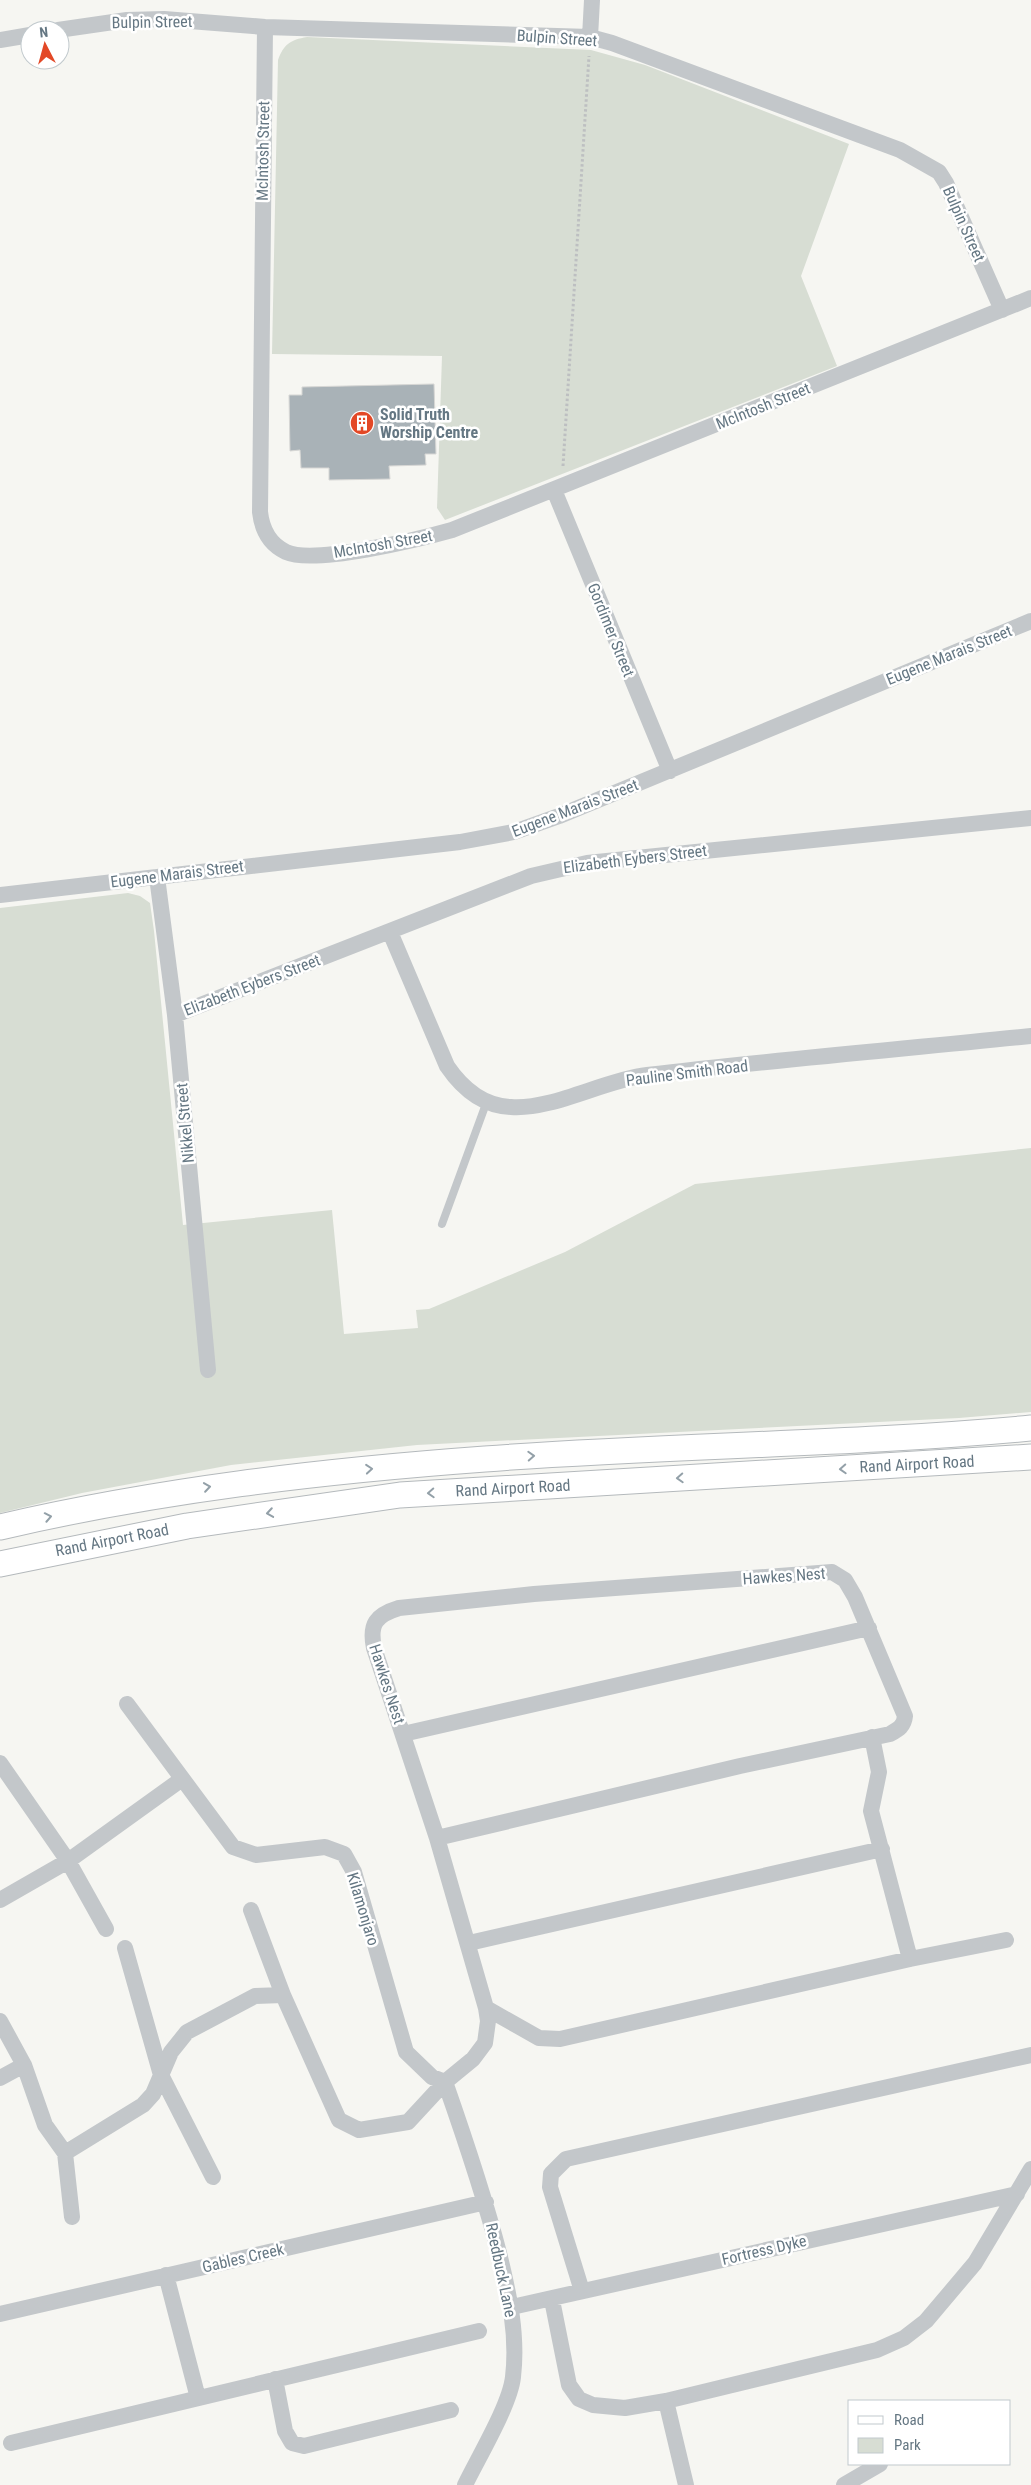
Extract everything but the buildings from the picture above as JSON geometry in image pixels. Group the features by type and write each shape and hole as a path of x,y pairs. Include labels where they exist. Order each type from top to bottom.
{"main road":[{"name":"Rand Airport Road","path":"0,1528 190,1490 297,1475 486,1458 1031,1428"},
{"name":"Rand Airport Road","path":"0,1564 187,1526 400,1495 1031,1457"}],"street":[{"path":"590,37 592,0"},
{"name":"Bulpin Street","path":"70,28 127,20 164,18 265,27 590,37 645,55 891,147 927,164 938,172 951,192 1002,310"},
{"name":"McIntosh Street","path":"265,27 260,512 267,536 281,549 302,556 378,548 452,530 1031,298"},
{"path":"0,40 20,37"},
{"name":"Gordimer Street","path":"558,488 670,771"},
{"name":"Eugene Marais Street","path":"0,894 496,836 535,825 670,771 1031,621"},
{"name":"Elizabeth Eybers Street","path":"175,1015 531,876 562,867 1031,818"},
{"name":"Nikkel Street","path":"157,877 175,1015 208,1370"},
{"name":"Pauline Smith Road","path":"390,932 448,1066 458,1081 468,1091 487,1101 512,1108 532,1106 646,1075 1031,1036"},
{"name":"Hawkes Nest","path":"251,1910 283,1995 339,2120 359,2130 408,2122 445,2082 473,2059 484,2043 488,2021 469,1943 438,1838 372,1636 374,1624 384,1612 399,1608 534,1594 832,1572 846,1580 869,1628 905,1716 904,1723 899,1729 890,1734 438,1838"},
{"path":"403,1734 869,1628"},
{"name":"Kilamonjaro","path":"127,1704 227,1842 233,1847 256,1855 325,1848 344,1854 354,1872 406,2052 432,2077 445,2082"},
{"path":"872,1737 879,1772 871,1811 910,1959"},
{"path":"0,1763 68,1861 106,1929"},
{"path":"0,1900 68,1861 182,1779"},
{"path":"469,1943 882,1849"},
{"path":"486,2008 539,2038 560,2039 910,1959 1006,1940"},
{"path":"125,1948 161,2075 213,2177"},
{"path":"65,2154 143,2105 153,2094 171,2052 187,2032 256,1996 283,1995"},
{"path":"0,2021 24,2065 45,2125 65,2154 72,2218"},
{"path":"582,2291 550,2187 551,2174 566,2159 1031,2055"},
{"path":"0,2078 24,2065"},
{"name":"Reedbuck Lane","path":"445,2082 486,2202 512,2307 513,2379 496,2421 465,2485"},
{"path":"552,2300 569,2385 579,2399 593,2405 625,2408 666,2401 876,2350 904,2338 926,2321 975,2263 1031,2169"},
{"name":"Fortress Dyke","path":"512,2307 552,2300 582,2291 1016,2194"},
{"name":"Gables Creek","path":"0,2314 486,2202"},
{"path":"166,2275 198,2398"},
{"path":"11,2443 479,2331"},
{"path":"274,2379 285,2431 292,2442 304,2446 451,2410"},
{"path":"666,2401 686,2485"},
{"path":"844,2485 878,2465"}],"lane":[{"path":"442,1224 487,1101"}],"path":[{"path":"558,488 590,37"}],"green space":[{"path":"307,37 591,50 645,65 849,144 801,276 837,366 445,520 437,508 442,356 272,354 278,60 285,46"},
{"path":"128,893 140,896 150,903 183,1225 332,1210 344,1334 418,1328 416,1310 429,1309 565,1252 695,1184 1031,1148 1031,1412 959,1418 417,1445 231,1465 82,1493 0,1513 0,908"}],"place":[{"name":"Solid Truth Worship Centre","path":"362,423"}]}
